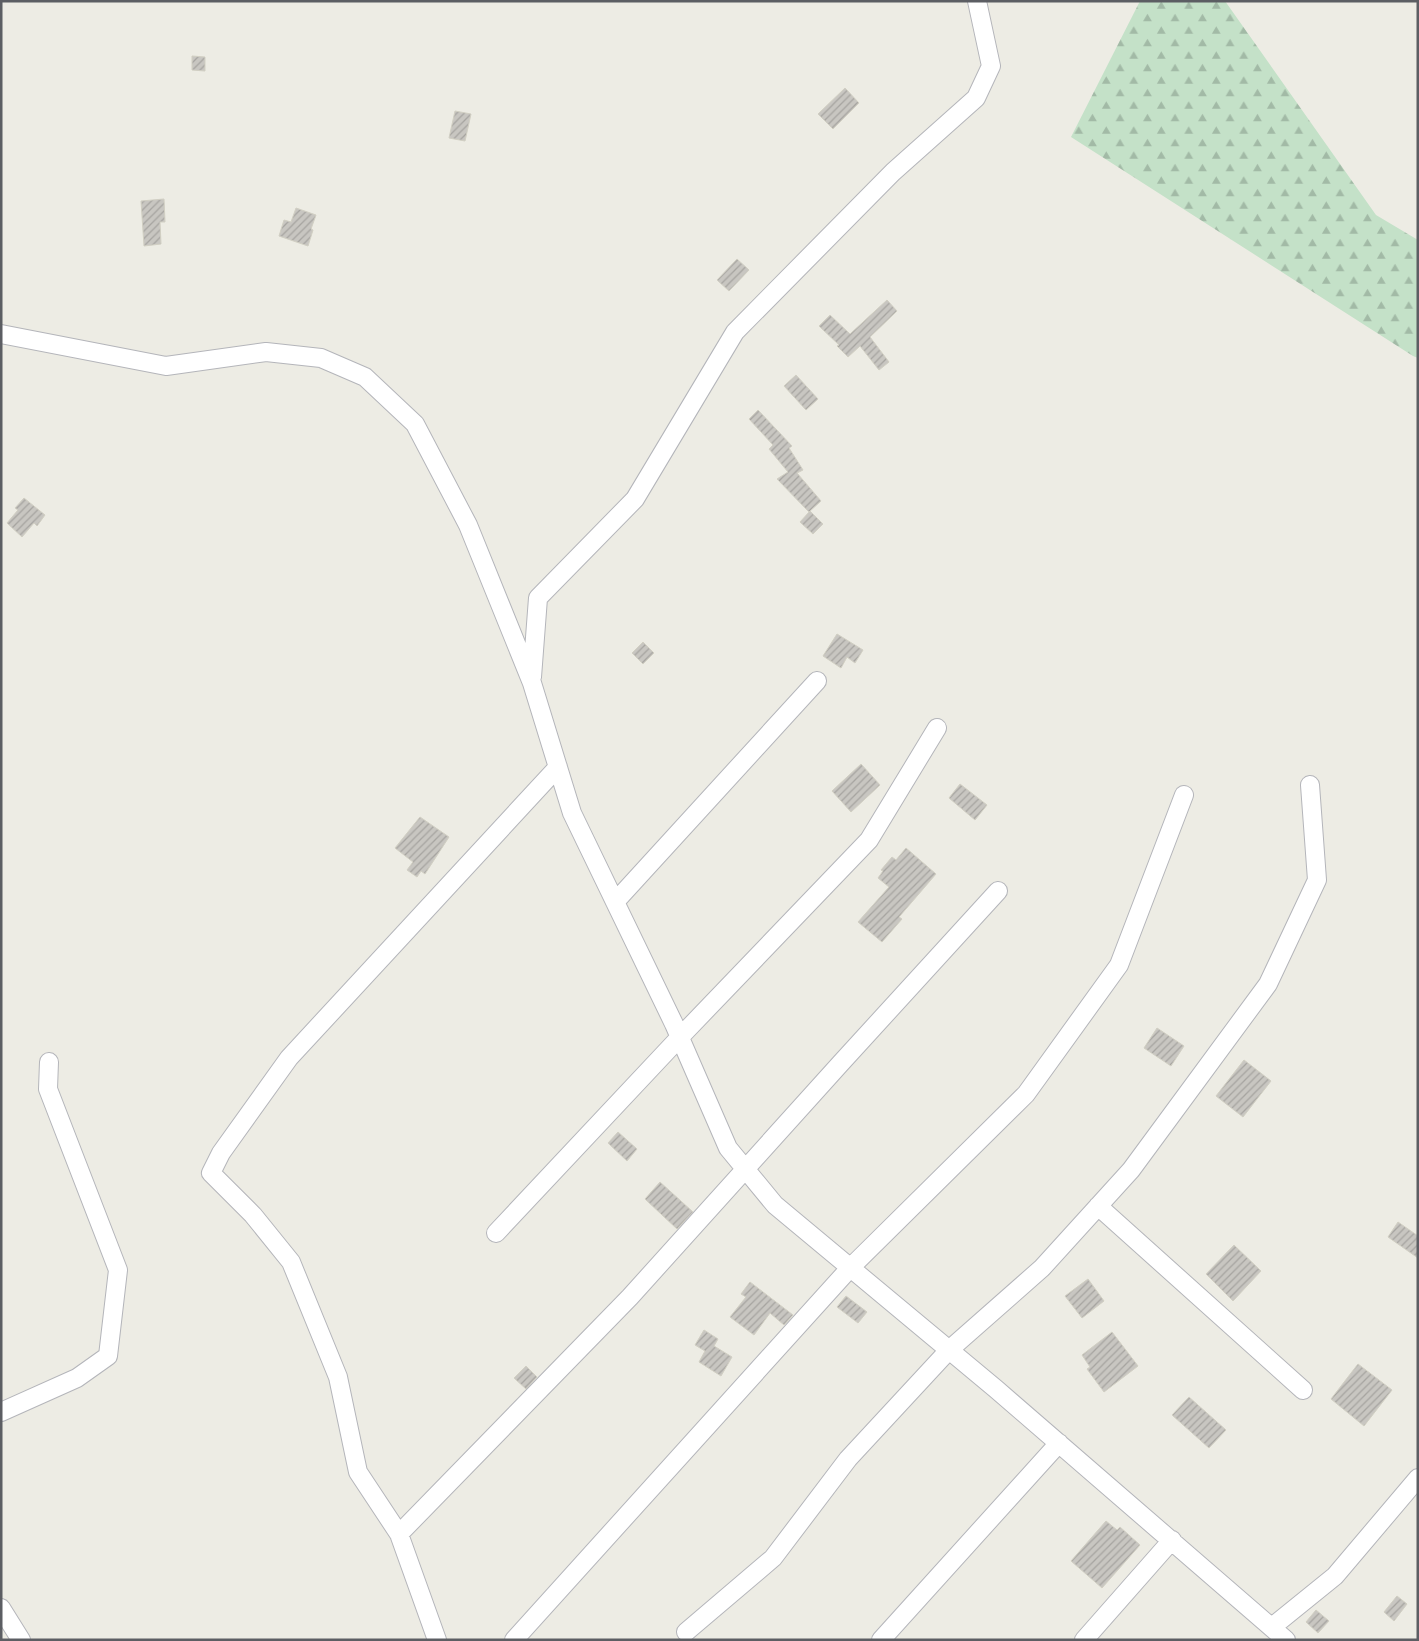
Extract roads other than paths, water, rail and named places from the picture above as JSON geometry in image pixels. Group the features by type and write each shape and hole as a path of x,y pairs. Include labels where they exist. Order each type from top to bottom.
{"street":[{"path":"532,683 538,598 635,500 735,332 893,172 976,98 991,66 977,1"},
{"path":"1,334 166,366 266,352 321,358 365,377 415,424 468,525 532,683 572,813 680,1037 728,1148 774,1205 1060,1444 1286,1640"},
{"path":"615,902 817,681"},
{"path":"496,1233 868,840 937,728"},
{"path":"437,1640 400,1534 358,1472 338,1377 291,1262 253,1215 211,1173 221,1152 290,1058 558,767"},
{"path":"686,1632 774,1558 848,1459 949,1350 1042,1268 1131,1170 1268,984 1318,880 1310,785"},
{"path":"514,1640 850,1268 1026,1094 1118,965 1184,796"},
{"path":"400,1534 630,1297 998,891"},
{"path":"1,1412 77,1378 108,1356 118,1270 48,1089 49,1062"},
{"path":"1098,1206 1303,1390"},
{"path":"881,1640 1060,1444"},
{"path":"1272,1627 1335,1576 1418,1478"},
{"path":"1084,1640 1172,1540"},
{"path":"1,1608 21,1640"}]}
